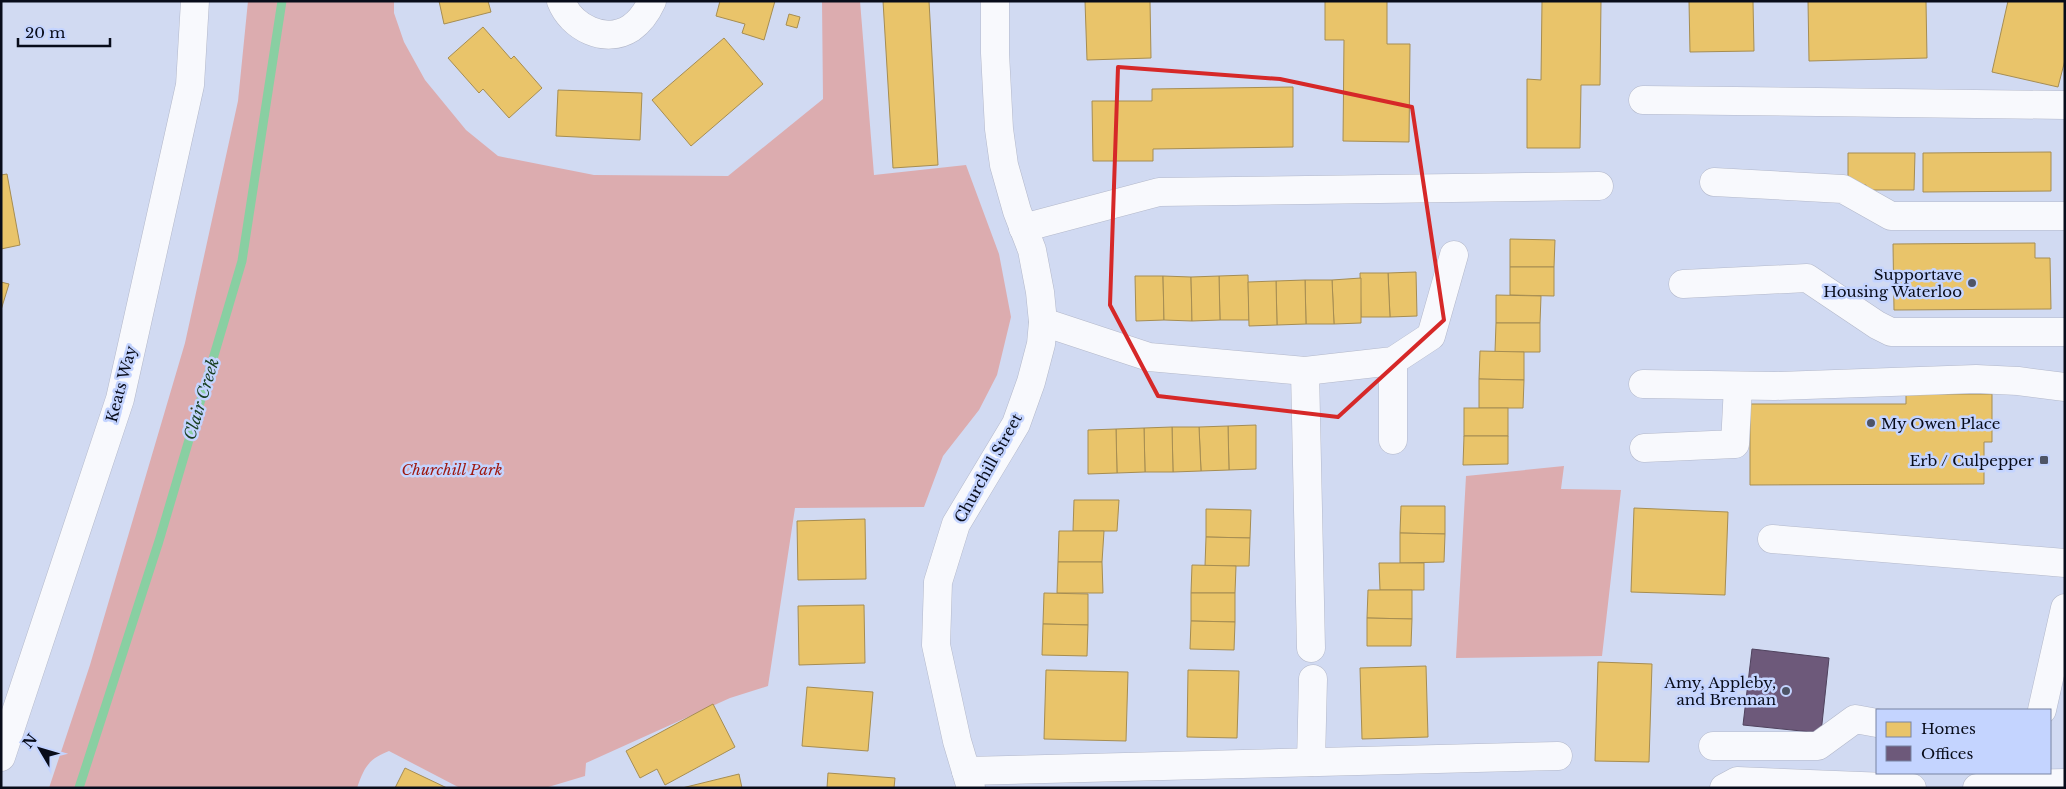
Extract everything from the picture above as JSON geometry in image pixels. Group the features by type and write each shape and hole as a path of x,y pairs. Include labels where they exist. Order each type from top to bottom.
{"street":[{"name":"Keats Way","path":"1,756 120,399 190,85 195,1"},
{"path":"561,1 570,18 588,31 611,34 630,29 646,14 652,1"},
{"name":"Churchill Street","path":"968,779 957,741 936,645 938,582 956,524 1016,424 1031,382 1041,344 1042,322 1032,250 1016,211 1004,165 999,129 995,53 995,1"},
{"path":"1643,100 2065,105"},
{"path":"1714,182 1843,189 1891,216 2065,216"},
{"path":"1023,228 1159,192 1599,186"},
{"path":"1042,322 1149,357 1305,371 1393,361 1431,336 1454,255"},
{"path":"1683,284 1807,278 1877,325 1891,332 2065,332"},
{"path":"1393,361 1393,440"},
{"path":"1305,371 1311,648"},
{"path":"1643,384 1738,386 1976,379 2018,381 2065,387"},
{"path":"1644,448 1735,444 1738,386"},
{"path":"1772,539 2065,563"},
{"path":"2042,709 2065,608"},
{"path":"1311,762 1313,679"},
{"path":"1713,746 1818,746 1855,719 1876,722"},
{"path":"968,779 1311,762 1558,756"},
{"path":"1724,788 1736,781 1912,788"},
{"path":"1977,788 2027,781 2065,783"}],"highlighted area":[{"path":"1118,67 1280,79 1412,107 1444,320 1338,417 1158,396 1110,305"}],"green space":[{"name":"Churchill Park","path":"248,1 394,1 394,13 404,42 425,80 466,130 498,156 594,175 728,176 823,99 822,1 860,1 874,175 966,165 999,254 1011,317 997,375 979,410 943,456 924,507 795,508 768,686 730,698 586,763 585,776 545,788 460,788 389,751 371,761 362,775 357,788 49,788 90,665 185,343 238,101"},
{"path":"1564,466 1561,489 1621,490 1602,656 1456,658 1466,476"}],"building: Homes":[{"path":"439,1 488,1 491,12 444,24"},
{"path":"720,1 775,1 764,40 742,33 745,24 716,16"},
{"path":"883,1 929,1 938,165 893,168"},
{"path":"1085,1 1150,1 1151,58 1087,60"},
{"path":"1325,1 1387,1 1387,44 1410,44 1409,142 1343,141 1344,40 1325,40"},
{"path":"1542,1 1601,1 1600,85 1581,85 1580,148 1527,148 1527,79 1541,80"},
{"path":"1689,1 1753,1 1754,51 1690,52"},
{"path":"1808,1 1926,1 1927,58 1809,61"},
{"path":"2008,1 2065,1 2065,60 2058,87 1992,72"},
{"path":"789,14 800,17 797,28 786,25"},
{"path":"483,27 511,59 514,56 542,88 509,118 483,89 479,93 448,58"},
{"path":"724,38 763,84 691,146 652,100"},
{"path":"1293,87 1293,147 1153,149 1153,161 1093,161 1092,101 1152,101 1152,89"},
{"path":"558,90 642,93 640,140 556,136"},
{"path":"2051,152 2051,191 1923,192 1923,153"},
{"path":"1848,153 1915,153 1914,190 1866,190 1866,185 1848,185"},
{"path":"7,174 20,245 1,249 1,175"},
{"path":"1510,239 1555,240 1554,267 1510,267"},
{"name":"Supportave Housing Waterloo","path":"2035,243 2035,258 2050,258 2051,309 1894,310 1893,244"},
{"path":"1510,267 1554,267 1554,296 1510,295"},
{"path":"1416,272 1417,316 1390,317 1388,273"},
{"path":"1360,273 1388,273 1390,317 1361,317"},
{"path":"1248,275 1249,320 1220,320 1219,276"},
{"path":"1135,276 1163,276 1164,320 1136,321"},
{"path":"1163,276 1191,277 1192,321 1164,320"},
{"path":"1219,276 1220,320 1192,321 1191,277"},
{"path":"1361,278 1361,323 1334,324 1332,280"},
{"path":"1305,280 1332,280 1334,324 1306,324"},
{"path":"1305,280 1306,324 1277,325 1276,281"},
{"path":"1276,281 1277,325 1249,326 1248,282"},
{"path":"1,282 9,284 1,310"},
{"path":"1496,295 1541,296 1540,323 1496,323"},
{"path":"1496,323 1540,323 1540,352 1495,352"},
{"path":"1480,351 1524,352 1524,380 1479,379"},
{"path":"1479,379 1524,380 1523,408 1479,408"},
{"name":"My Owen Place","path":"1906,394 1992,394 1992,442 1984,442 1984,484 1750,485 1750,404 1906,404"},
{"path":"1464,408 1508,408 1508,436 1464,436"},
{"path":"1256,425 1256,469 1229,470 1228,426"},
{"path":"1228,426 1229,470 1201,471 1199,427"},
{"path":"1172,427 1199,427 1201,471 1173,472"},
{"path":"1172,427 1173,472 1145,472 1144,428"},
{"path":"1144,428 1145,472 1117,473 1116,429"},
{"path":"1116,429 1117,473 1088,474 1088,430"},
{"path":"1464,436 1508,436 1508,464 1463,465"},
{"path":"1074,500 1119,500 1117,531 1073,531"},
{"path":"1401,506 1445,506 1445,534 1400,533"},
{"path":"1634,508 1728,512 1725,595 1631,592"},
{"path":"1206,509 1251,510 1250,538 1206,537"},
{"path":"865,519 866,579 798,580 797,521"},
{"path":"1059,531 1104,531 1102,562 1058,562"},
{"path":"1400,533 1445,534 1444,562 1400,563"},
{"path":"1206,537 1250,538 1249,566 1205,566"},
{"path":"1058,562 1102,562 1103,593 1057,593"},
{"path":"1379,563 1424,563 1424,590 1380,590"},
{"path":"1192,565 1236,566 1235,593 1191,593"},
{"path":"1368,590 1412,590 1412,619 1367,618"},
{"path":"1044,593 1088,594 1088,625 1043,624"},
{"path":"1191,593 1235,593 1235,622 1191,621"},
{"path":"864,605 865,663 799,665 798,606"},
{"path":"1367,618 1412,619 1411,646 1367,646"},
{"path":"1191,621 1235,622 1234,650 1190,649"},
{"path":"1043,624 1088,625 1087,656 1042,655"},
{"path":"1598,662 1652,664 1649,762 1595,761"},
{"path":"1426,666 1428,737 1362,739 1360,668"},
{"path":"1046,670 1128,672 1126,741 1044,739"},
{"path":"1188,670 1239,671 1237,738 1187,737"},
{"path":"807,687 873,692 868,751 802,746"},
{"path":"713,704 735,747 665,785 657,769 640,778 626,751"},
{"path":"405,768 447,788 395,788"},
{"path":"828,773 895,778 894,788 827,788"},
{"path":"739,774 742,788 682,788"}],"building: Offices":[{"name":"Amy, Appleby, and Brennan","path":"1752,649 1829,658 1821,733 1743,725"}],"waterway":[{"name":"Clair Creek","path":"79,788 159,541 242,261 282,1"}],"place":[{"name":"Supportave Housing Waterloo","path":"1972,283"},
{"name":"My Owen Place","path":"1871,423"},
{"name":"Erb / Culpepper","path":"2044,460"},
{"name":"Amy, Appleby, and Brennan","path":"1786,691"}]}
